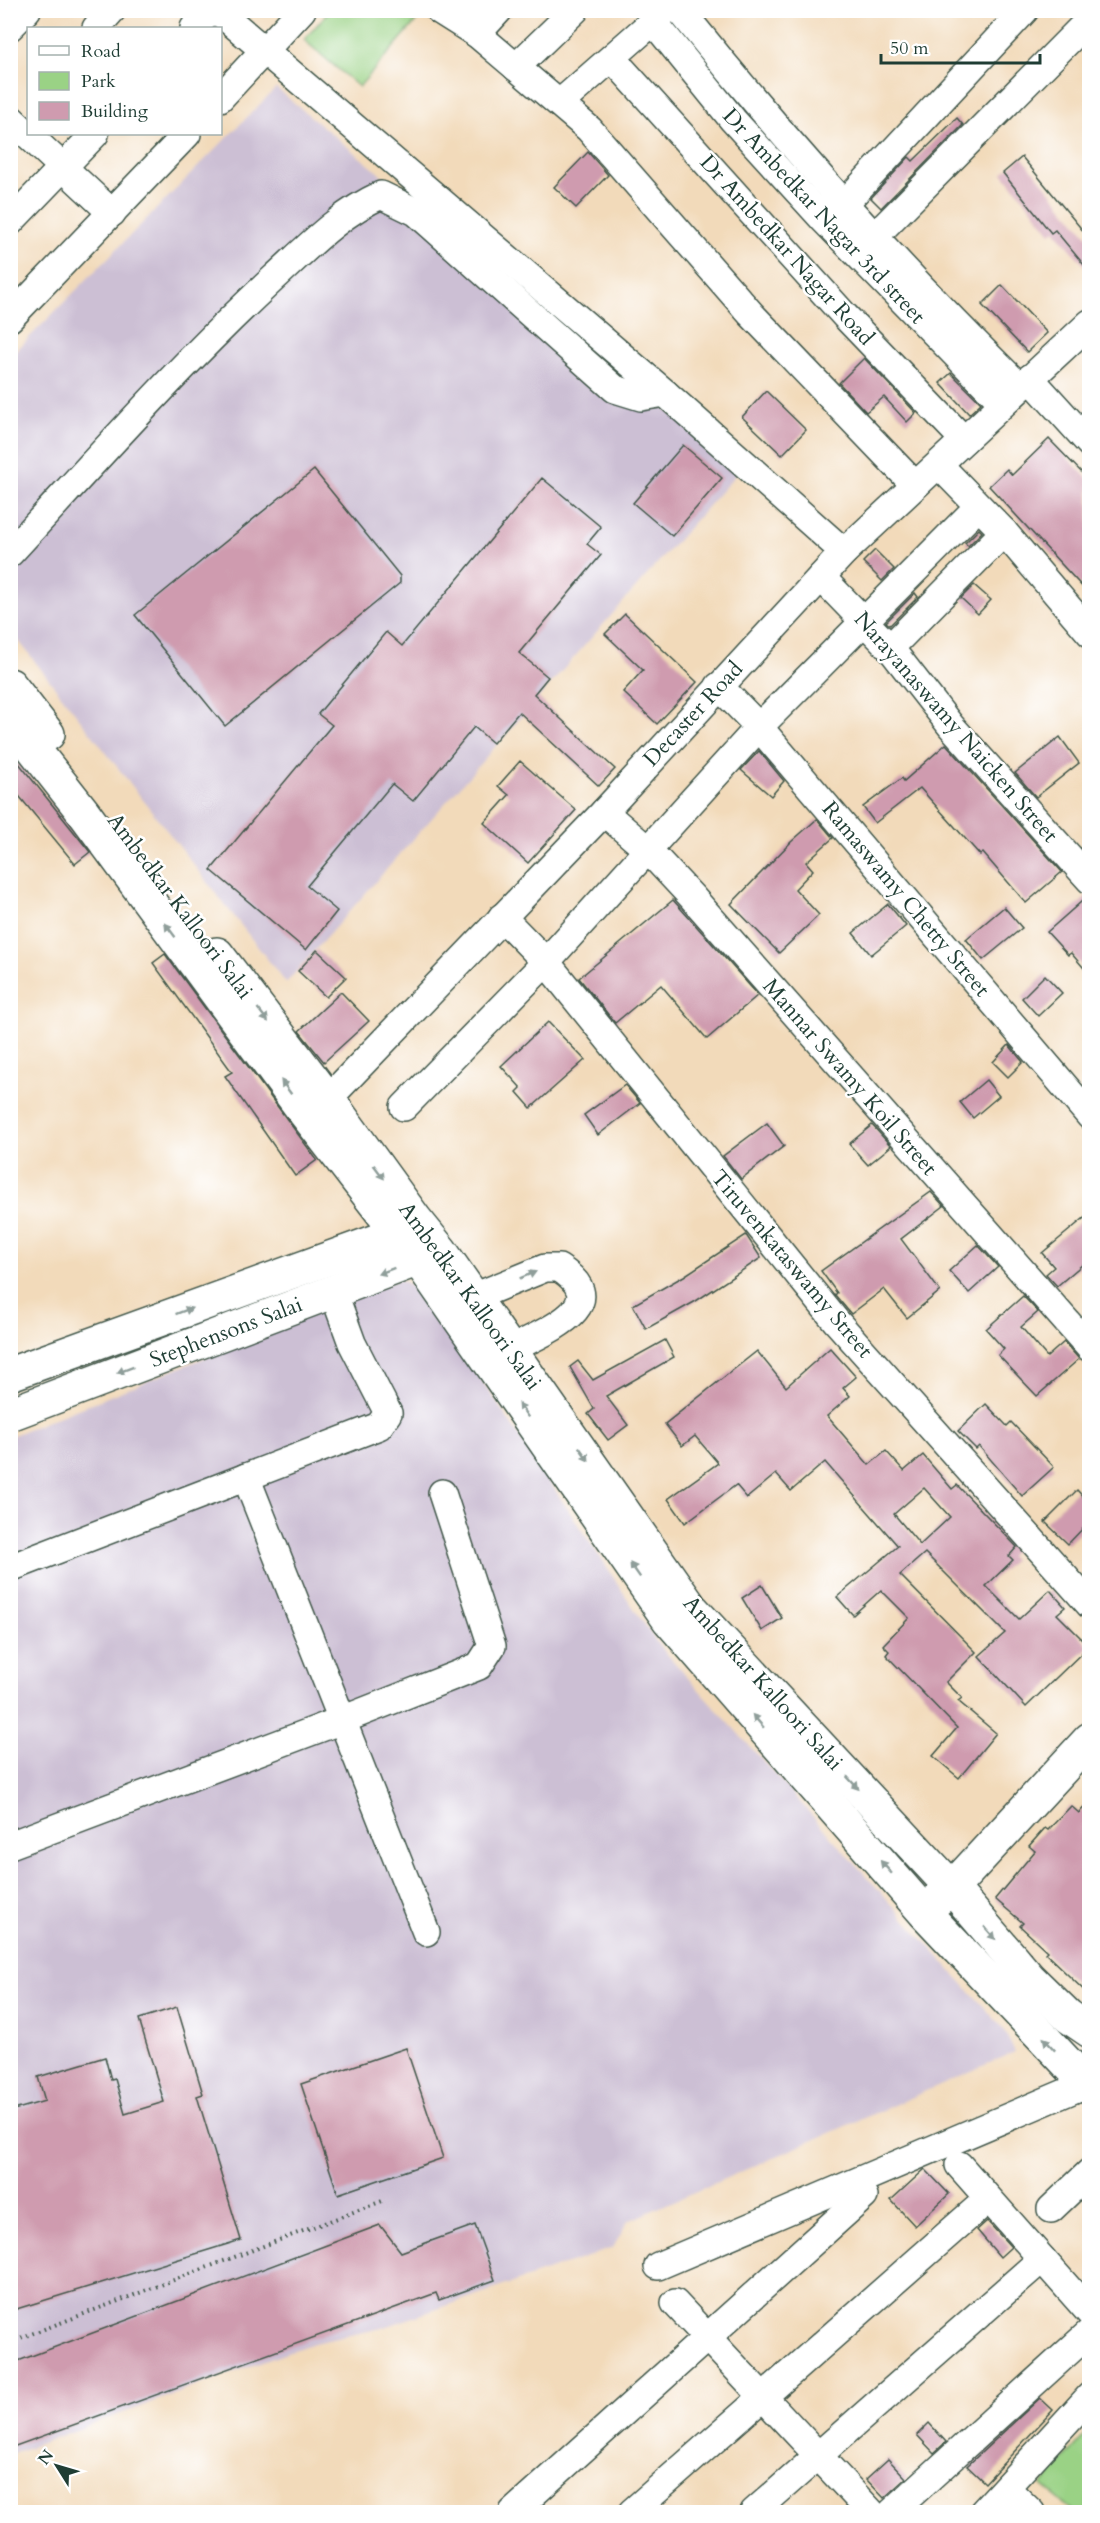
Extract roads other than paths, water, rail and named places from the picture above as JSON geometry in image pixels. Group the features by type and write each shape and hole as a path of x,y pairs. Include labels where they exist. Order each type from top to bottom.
{"main road":[{"name":"Ambedkar Kalloori Salai","path":"10,685 316,1106 430,1255 669,1620 924,1912 1088,2085"},
{"name":"Ambedkar Kalloori Salai","path":"10,719 316,1106"},
{"name":"Stephensons Salai","path":"10,1374 407,1226"},
{"name":"Ambedkar Kalloori Salai","path":"430,1255 474,1297 691,1608 952,1888 1029,1978 1068,2016 1089,2031"},
{"name":"Stephensons Salai","path":"10,1414 430,1255"},
{"path":"924,1912 952,1888 1089,1739"}],"street":[{"path":"10,27 27,10"},
{"path":"97,27 112,10"},
{"path":"195,27 211,10"},
{"path":"217,10 665,393 844,552"},
{"path":"222,96 302,10"},
{"path":"439,10 477,34 589,129 751,314 915,485"},
{"path":"477,34 499,10"},
{"path":"516,68 575,10"},
{"path":"680,10 844,204 961,330 1018,389 1089,444"},
{"path":"844,204 1025,10"},
{"path":"560,103 659,16"},
{"name":"Dr Ambedkar Nagar 3rd street","path":"659,16 733,120 823,219 1018,389"},
{"path":"875,236 1089,19"},
{"name":"Dr Ambedkar Nagar Road","path":"612,58 845,316 964,440"},
{"path":"15,115 27,128"},
{"path":"33,135 63,167 112,213"},
{"path":"10,222 93,135"},
{"path":"10,318 186,135"},
{"path":"10,553 133,419 231,318 336,221 358,205 381,195 416,212 615,389 641,397 665,393"},
{"name":"Decaster Road","path":"316,1106 604,812 844,552 1089,323"},
{"path":"939,465 1004,532 1089,633"},
{"path":"404,1107 546,962 759,727 978,507"},
{"path":"890,648 1004,532"},
{"name":"Narayanaswamy Naicken Street","path":"820,577 866,621 890,648 951,726 1089,880"},
{"name":"Ramaswamy Chetty Street","path":"719,686 759,727 1089,1116"},
{"name":"Mannar Swamy Koil Street","path":"604,812 649,851 1089,1348"},
{"name":"Tiruvenkataswamy Street","path":"502,917 546,962 836,1321 1089,1605"},
{"path":"474,1297 545,1268 559,1268 577,1284 581,1292 581,1304 571,1316 510,1350"},
{"path":"10,1568 379,1426 388,1413 352,1343 333,1291"},
{"path":"246,1477 426,1932"},
{"path":"10,1845 479,1666 492,1646 442,1493"},
{"path":"658,2266 1088,2085"},
{"path":"959,2165 1089,2313"},
{"path":"1051,2209 1089,2172"},
{"path":"513,2512 864,2196"},
{"path":"632,2512 988,2199"},
{"path":"754,2512 1042,2259"},
{"path":"675,2303 871,2512"},
{"path":"892,2512 1089,2332"},
{"path":"983,2512 1089,2396"},
{"path":"1006,2488 1031,2512"}]}
